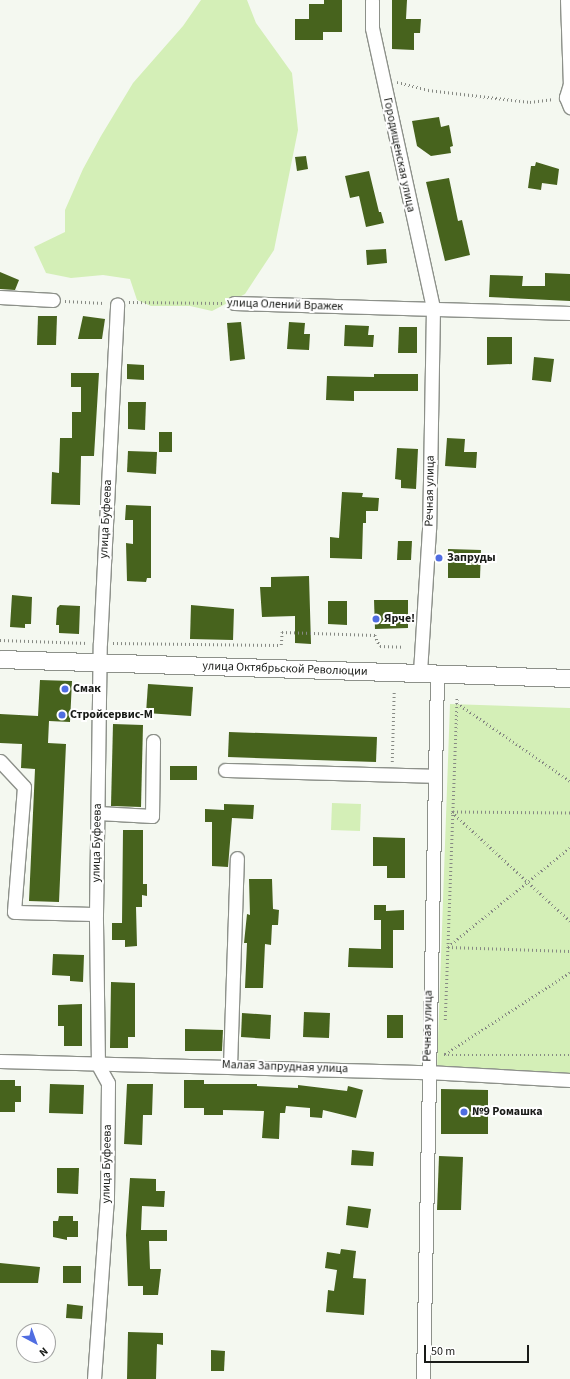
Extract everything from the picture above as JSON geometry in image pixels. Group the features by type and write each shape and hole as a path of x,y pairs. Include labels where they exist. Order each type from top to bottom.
{"main road":[{"name":"улица Октябрьской Революции","path":"0,659 570,678"}],"street":[{"name":"Городищенская улица","path":"372,0 372,28 382,79 434,308"},
{"path":"567,0 570,84 568,102"},
{"path":"0,297 53,300"},
{"name":"улица Олений Вражек","path":"234,303 570,313"},
{"name":"улица Буфеева","path":"94,1379 107,1182 108,1082 98,1065 96,914 100,643 117,304"},
{"name":"Речная улица","path":"423,1379 434,776 428,674 429,528 434,308"},
{"path":"98,813 152,816 153,741"},
{"path":"0,761 24,787 14,912 96,914"},
{"path":"225,770 434,776"},
{"path":"230,1066 237,858"},
{"name":"Малая Запрудная улица","path":"0,1061 98,1065 230,1066 428,1072 570,1080"}],"path":[{"path":"382,79 428,90 530,102 568,102"},
{"name":"улица Олений Вражек","path":"53,300 117,304 137,300 234,303"},
{"path":"0,640 100,643 281,645 282,632 375,635 380,646 403,647"},
{"path":"392,775 394,692"},
{"path":"445,1024 457,697"},
{"path":"457,703 570,781"},
{"path":"452,812 570,813"},
{"path":"452,812 570,921"},
{"path":"448,947 570,848"},
{"path":"448,947 570,951"},
{"path":"444,1056 570,973"},
{"path":"443,1073 444,1048"},
{"path":"444,1056 570,1055"}],"green space":[{"path":"201,0 247,0 256,23 292,73 298,130 274,250 245,294 212,311 190,306 151,306 137,300 130,279 103,275 71,278 46,273 34,247 65,232 65,210 83,169 101,136 133,83 183,26"},
{"path":"450,704 570,708 570,1074 437,1069"},
{"path":"332,803 361,804 360,831 331,830"}],"building":[{"path":"324,0 342,0 342,32 323,32 323,40 295,40 295,19 309,19 309,4 324,4"},
{"path":"392,0 407,0 406,19 421,19 420,33 414,33 414,50 392,49"},
{"path":"439,117 441,127 449,125 453,146 450,147 451,153 431,156 417,146 412,121"},
{"path":"306,156 308,169 297,171 295,157"},
{"path":"536,162 559,169 557,185 542,183 541,190 528,188 531,166 535,166"},
{"path":"369,171 379,212 381,212 384,223 366,227 359,196 350,198 345,176"},
{"path":"449,178 458,221 462,220 470,255 445,261 426,182"},
{"path":"386,249 387,263 367,265 366,250"},
{"path":"0,272 19,280 15,290 0,289"},
{"path":"545,273 570,274 570,301 489,297 490,275 523,276 522,286 545,286"},
{"path":"38,316 57,316 56,345 37,345"},
{"path":"83,316 105,319 102,339 78,339"},
{"path":"241,322 245,359 230,361 227,323"},
{"path":"289,322 305,323 304,334 310,334 309,350 287,349"},
{"path":"345,325 369,326 368,335 374,335 373,347 344,346"},
{"path":"399,327 417,327 417,353 398,353"},
{"path":"487,337 512,337 512,364 487,365"},
{"path":"534,357 554,359 551,382 532,380"},
{"path":"127,364 144,365 144,380 127,379"},
{"path":"71,373 99,373 94,456 81,456 80,505 51,504 52,472 59,473 60,438 72,438 72,412 81,412 81,387 71,387"},
{"path":"374,374 418,374 418,391 354,391 354,401 326,400 327,376 374,377"},
{"path":"128,402 146,402 145,430 128,429"},
{"path":"159,432 172,432 172,452 159,452"},
{"path":"447,438 465,439 464,452 477,452 476,468 445,466"},
{"path":"397,448 418,449 416,489 401,488 401,480 395,479"},
{"path":"128,451 157,452 156,474 127,472"},
{"path":"342,492 363,493 362,497 379,498 378,511 366,511 366,523 363,523 362,559 330,558 330,537 339,538"},
{"path":"126,505 151,506 151,578 147,578 146,582 127,581 126,543 133,544 133,520 125,520"},
{"path":"398,541 412,541 411,560 397,560"},
{"path":"448,549 481,550 480,578 448,578"},
{"path":"309,576 311,644 295,643 295,616 262,617 260,587 271,587 271,577"},
{"path":"12,595 32,597 31,624 25,624 25,628 10,627"},
{"path":"374,600 408,600 408,628 375,629"},
{"path":"328,601 347,601 347,625 328,624"},
{"path":"60,605 80,606 79,634 59,633 59,625 56,625 57,608"},
{"path":"191,605 234,609 233,640 190,639"},
{"path":"40,680 72,681 70,722 49,721 48,743 66,744 59,902 29,901 35,769 21,768 22,744 0,743 0,714 38,716"},
{"path":"148,684 193,687 191,716 146,713"},
{"path":"113,724 143,725 141,807 111,806"},
{"path":"229,732 377,737 376,762 228,757"},
{"path":"170,766 197,766 197,780 170,780"},
{"path":"224,804 254,805 253,819 232,818 228,867 212,866 212,822 205,822 205,809 224,810"},
{"path":"123,830 143,830 143,884 147,884 147,896 142,895 142,907 136,907 137,946 125,947 125,940 112,940 112,923 122,923"},
{"path":"373,837 405,838 405,878 387,878 387,866 373,866"},
{"path":"249,879 272,879 273,909 279,910 278,925 272,925 271,945 265,944 263,988 245,988 247,943 244,943 247,914 250,915"},
{"path":"374,905 386,905 386,911 404,910 404,930 393,930 393,968 348,967 349,948 381,949 381,920 374,920"},
{"path":"53,954 84,955 83,982 70,981 70,976 52,975"},
{"path":"111,982 135,983 135,1037 128,1037 128,1048 110,1048"},
{"path":"82,1004 82,1046 64,1046 64,1026 58,1026 58,1005"},
{"path":"304,1012 330,1013 329,1038 303,1037"},
{"path":"242,1013 271,1015 270,1039 241,1037"},
{"path":"387,1015 403,1015 403,1038 387,1038"},
{"path":"185,1029 223,1030 222,1051 185,1051"},
{"path":"0,1080 15,1080 15,1086 21,1086 21,1102 15,1102 15,1112 0,1112"},
{"path":"184,1080 204,1080 204,1084 257,1084 257,1086 298,1088 298,1085 347,1091 348,1086 363,1090 356,1118 323,1110 322,1118 310,1117 310,1108 286,1106 285,1113 280,1113 279,1139 262,1138 264,1111 223,1110 223,1115 204,1115 204,1108 184,1108"},
{"path":"50,1084 84,1085 83,1114 49,1113"},
{"path":"127,1084 153,1084 152,1115 143,1115 142,1145 124,1144"},
{"name":"№9 Ромашка","path":"441,1089 488,1090 488,1134 441,1134"},
{"path":"352,1150 374,1152 373,1166 351,1165"},
{"path":"439,1156 463,1157 461,1210 437,1210"},
{"path":"57,1168 79,1168 78,1194 57,1193"},
{"path":"130,1178 156,1179 156,1191 165,1191 164,1207 142,1206 141,1230 167,1230 167,1241 149,1241 150,1269 161,1269 158,1295 143,1295 143,1286 128,1286 126,1235"},
{"path":"348,1206 371,1209 368,1228 346,1225"},
{"path":"59,1216 73,1216 73,1221 78,1221 78,1237 67,1237 67,1240 53,1237 53,1221 58,1221"},
{"path":"341,1249 356,1251 353,1278 366,1279 364,1315 326,1312 328,1290 334,1291 337,1270 325,1268 327,1252 340,1254"},
{"path":"0,1263 40,1267 38,1283 0,1283"},
{"path":"63,1266 81,1266 81,1283 63,1283"},
{"path":"67,1304 83,1306 82,1319 66,1318"},
{"path":"128,1332 163,1333 163,1345 157,1344 156,1379 127,1379"},
{"path":"211,1350 225,1351 224,1371 211,1371"}],"place":[{"name":"Запруды","path":"439,558"},
{"name":"Ярче!","path":"376,619"},
{"name":"Смак","path":"65,689"},
{"name":"Стройсервис-М","path":"62,715"},
{"name":"№9 Ромашка","path":"464,1112"}]}
